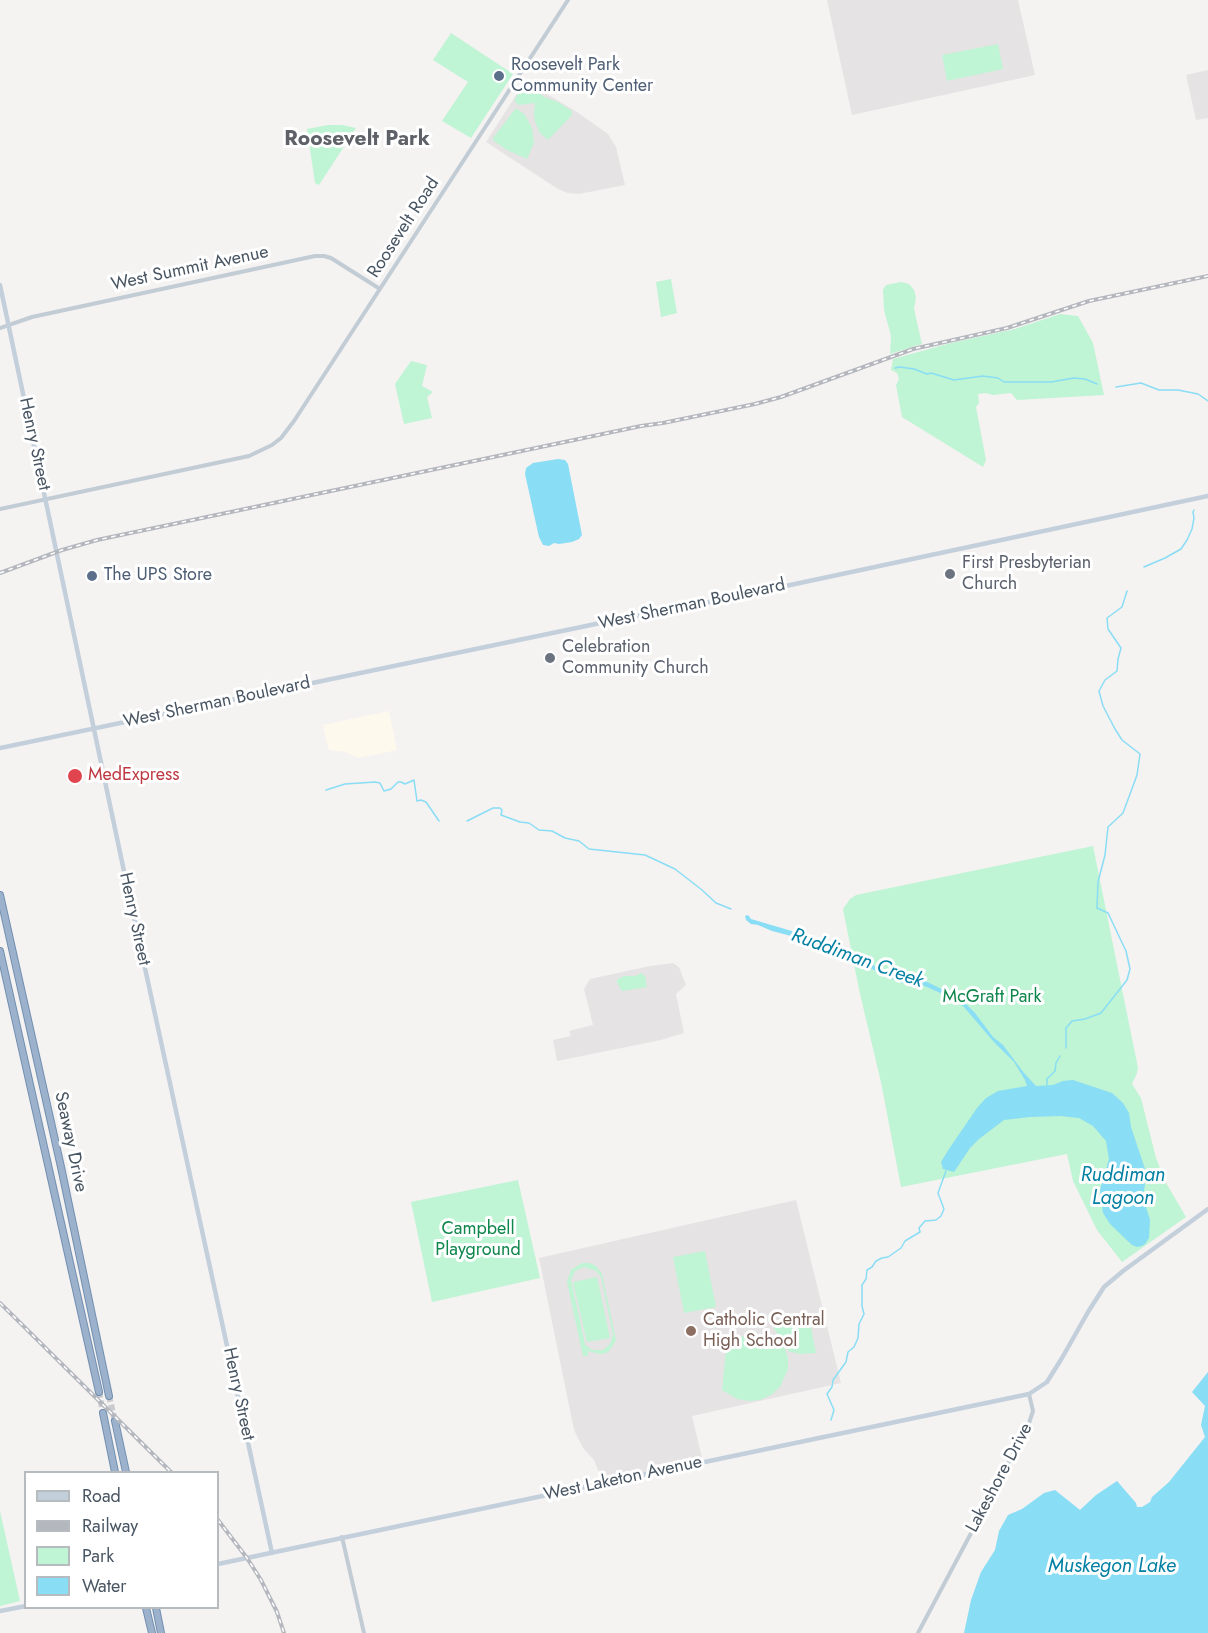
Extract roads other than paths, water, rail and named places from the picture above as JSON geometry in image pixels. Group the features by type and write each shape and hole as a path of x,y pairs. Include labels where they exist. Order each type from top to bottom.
{"highway":[{"name":"Seaway Drive","path":"0,895 109,1395"},
{"name":"Seaway Drive","path":"0,951 99,1392"},
{"path":"34,1104 37,1099 43,1103 54,1150 59,1159"},
{"path":"50,1177 54,1182 67,1239 71,1244 76,1240"},
{"path":"103,1413 116,1471"},
{"path":"115,1421 126,1471"},
{"path":"145,1609 150,1633"},
{"path":"156,1609 161,1633"}],"main road":[{"name":"Henry Street","path":"0,285 272,1553"},
{"name":"West Sherman Boulevard","path":"0,748 720,600 1208,496"},
{"path":"1029,1394 1047,1382 1104,1287 1123,1270 1208,1209"},
{"name":"West Laketon Avenue","path":"219,1564 1029,1394"},
{"path":"0,1611 24,1606"}],"street":[{"name":"Roosevelt Road","path":"0,509 249,456 272,445 288,429 568,0"},
{"name":"West Summit Avenue","path":"0,328 32,317 315,256 331,258 380,289"},
{"name":"Lakeshore Drive","path":"918,1633 1028,1426 1033,1411 1029,1394"},
{"path":"342,1538 364,1633"}],"water":[{"path":"565,460 568,464 582,535 572,542 554,543 549,546 543,545 539,537 525,474 526,468 533,463"},
{"name":"Ruddiman Lagoon","path":"748,915 751,919 819,939 900,978 925,981 952,994 975,1013 1036,1086 1073,1080 1112,1093 1123,1103 1129,1113 1131,1127 1145,1169 1143,1197 1150,1220 1149,1238 1145,1244 1137,1247 1132,1245 1110,1224 1103,1213 1100,1190 1109,1159 1106,1141 1093,1126 1079,1118 1060,1116 1004,1120 970,1148 954,1172 943,1169 941,1162 986,1098 998,1091 1027,1086 1014,1062 964,1007 945,995 920,984 911,985 898,982 842,954 803,939 751,924 746,920 745,916"},
{"name":"Muskegon Lake","path":"1208,1372 1208,1633 964,1633 971,1600 981,1572 995,1550 999,1531 1008,1515 1022,1509 1044,1493 1055,1490 1080,1510 1096,1495 1117,1481 1137,1507 1150,1502 1205,1437 1201,1425 1205,1406 1192,1392"}],"waterway":[{"path":"895,368 914,369 954,380 983,376 998,378 1004,382 1051,382 1074,378 1085,379 1097,384"},
{"path":"1116,387 1141,383 1159,390 1178,390 1198,394 1208,401"},
{"path":"1144,567 1181,549 1192,529 1194,510"},
{"path":"1066,1048 1066,1028 1072,1021 1101,1013 1127,980 1130,969 1126,951 1108,913 1097,908 1098,882 1105,855 1108,827 1123,813 1137,775 1140,754 1122,740 1103,706 1099,691 1105,680 1117,671 1121,648 1108,629 1107,618 1122,607 1127,591"},
{"name":"Ruddiman Creek","path":"326,790 345,784 375,782 380,783 384,791 391,789 398,782 405,784 414,780 417,801 426,802 439,821"},
{"name":"Ruddiman Creek","path":"467,821 493,808 500,808 501,815 529,823 539,830 552,831 565,838 579,841 589,849 645,855 675,869 716,903 731,909"},
{"path":"1047,1085 1047,1079 1055,1071 1060,1056"},
{"path":"831,1420 834,1410 827,1394 832,1387 833,1380 846,1362 848,1352 854,1347 858,1338 859,1324 864,1314 862,1285 866,1279 867,1270 876,1261 888,1257 901,1248 905,1241 920,1232 919,1228 925,1221 936,1220 941,1216 944,1209 938,1193 946,1171"}],"tunnel":[{"path":"99,1392 103,1413"},
{"path":"109,1396 115,1421"}],"railway":[{"path":"0,573 62,550 97,540 755,404 781,397 913,349 1007,328 1089,301 1208,276"},
{"path":"0,1303 170,1471"},
{"path":"219,1521 261,1580 277,1612 284,1633"}],"place":[{"name":"Roosevelt Park Community Center","path":"499,76"},
{"name":"First Presbyterian Church","path":"950,574"},
{"name":"The UPS Store","path":"92,576"},
{"name":"Celebration Community Church","path":"550,658"},
{"name":"MedExpress","path":"75,776"},
{"name":"Catholic Central High School","path":"691,1331"}],"district":[{"name":"Roosevelt Park","path":"357,140"}],"park label":[{"name":"McGraft Park","path":"992,998"},
{"name":"Campbell Playground","path":"478,1240"}]}
